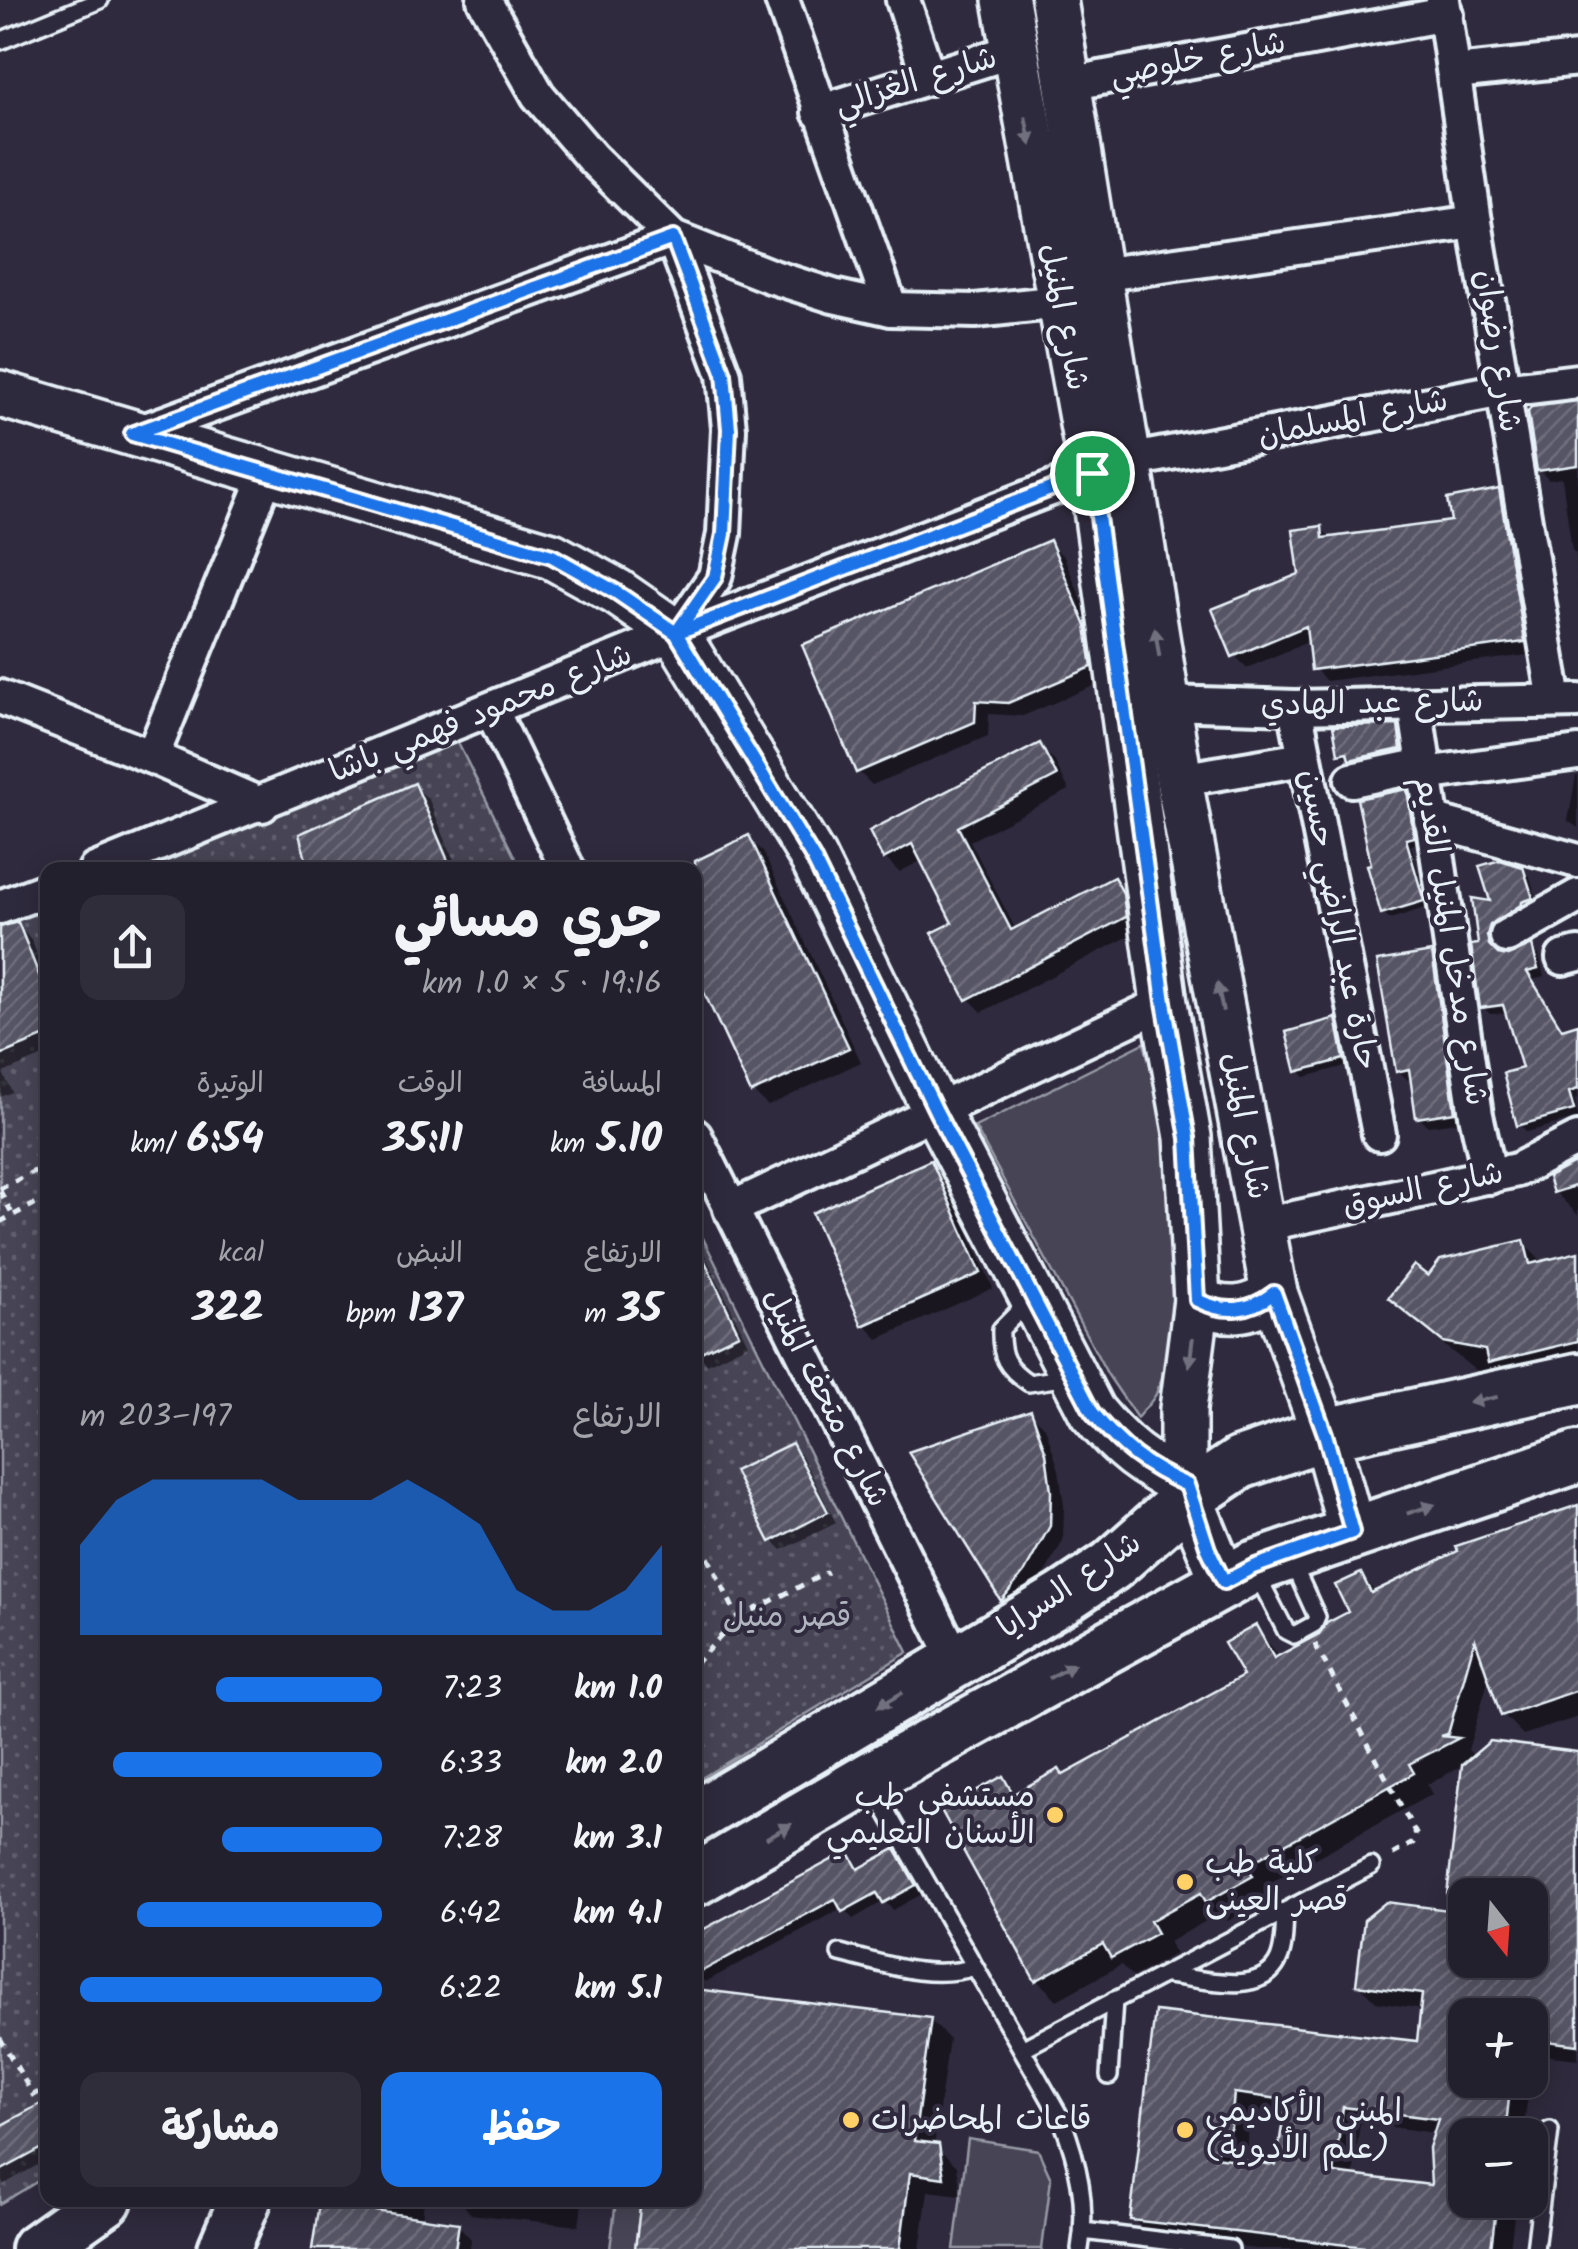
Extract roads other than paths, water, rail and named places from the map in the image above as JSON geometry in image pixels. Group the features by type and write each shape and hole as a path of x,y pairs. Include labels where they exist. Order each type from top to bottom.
{"main road":[{"name":"شارع السرايا","path":"702,1812 1063,1598 1111,1566 1188,1491 1240,1463 1325,1434 1578,1379"},
{"name":"شارع السرايا","path":"702,1876 868,1779 1255,1567 1578,1457"},
{"path":"57,2244 98,2207"},
{"path":"224,2249 241,2207"}],"street":[{"path":"484,0 538,95 592,158 673,238 770,276 891,309 975,311 1061,302"},
{"path":"782,0 891,309"},
{"path":"904,0 928,78"},
{"name":"شارع المنيل","path":"1006,0 1061,302 1110,467 1167,703 1274,1293 1325,1434 1352,1532"},
{"name":"شارع المنيل","path":"1054,0 1098,275 1110,467 1164,1002 1188,1138 1197,1300 1184,1410 1183,1459 1188,1491 1255,1567"},
{"name":"شارع خلوصي","path":"1068,84 1444,7"},
{"name":"شارع رضوان","path":"1444,7 1503,390 1566,701"},
{"name":"شارع الغزالي","path":"820,112 1014,52"},
{"path":"1455,72 1578,59"},
{"path":"1098,275 1475,222"},
{"path":"132,434 673,238"},
{"path":"673,238 724,374 729,429 724,534 715,577 676,633"},
{"name":"شارع المسلمان","path":"1110,467 1503,390 1578,381"},
{"path":"0,394 552,556 616,592 676,633 813,858 936,1111 1092,1412 1118,1443 1188,1491"},
{"name":"شارع محمود فهمي باشا","path":"116,862 676,633 1110,467"},
{"path":"152,757 267,474"},
{"path":"0,698 262,805"},
{"name":"شارع عبد الهادي","path":"1167,703 1296,707 1566,701"},
{"name":"شارع مدخل المنيل القديم","path":"1414,704 1476,1115 1490,1177"},
{"name":"حارة عبد الراضي حسين","path":"1296,707 1379,1134"},
{"path":"492,710 564,862"},
{"path":"1352,780 1578,753"},
{"path":"1180,780 1304,759"},
{"path":"1431,820 1578,862"},
{"path":"0,908 40,892"},
{"path":"1507,936 1578,896"},
{"path":"730,1209 1164,1002"},
{"name":"شارع السوق","path":"1262,1225 1517,1170 1578,1139"},
{"name":"شارع متحف المنيل","path":"702,1151 956,1660"},
{"path":"1197,1300 1223,1310 1237,1310 1251,1307 1274,1293"}],"lane":[{"path":"0,41 100,0"},
{"path":"1255,1567 1317,1617 1316,1623 1294,1635 1287,1632 1255,1567"},
{"path":"868,1779 1062,2120 1072,2147 1083,2203 1080,2249"},
{"path":"1022,2048 1371,1866"},
{"path":"1164,1974 1238,1982 1264,1977 1281,1956 1285,1911"},
{"path":"840,1953 927,1973 944,1974 975,1967"},
{"path":"1109,2076 1114,2000"},
{"path":"1535,2249 1550,2130"},
{"path":"1083,2231 1230,2249"}],"place":[{"name":"مستشفى طب الأسنان التعليمي","path":"1055,1815"},
{"name":"كلية طب قصر العينى","path":"1185,1882"},
{"name":"قاعات المحاضرات","path":"851,2120"},
{"name":"المبنى الأكاديمي (علم الأدوية)","path":"1185,2130"}],"park label":[{"name":"قصر منيل","path":"787,1617"}]}
